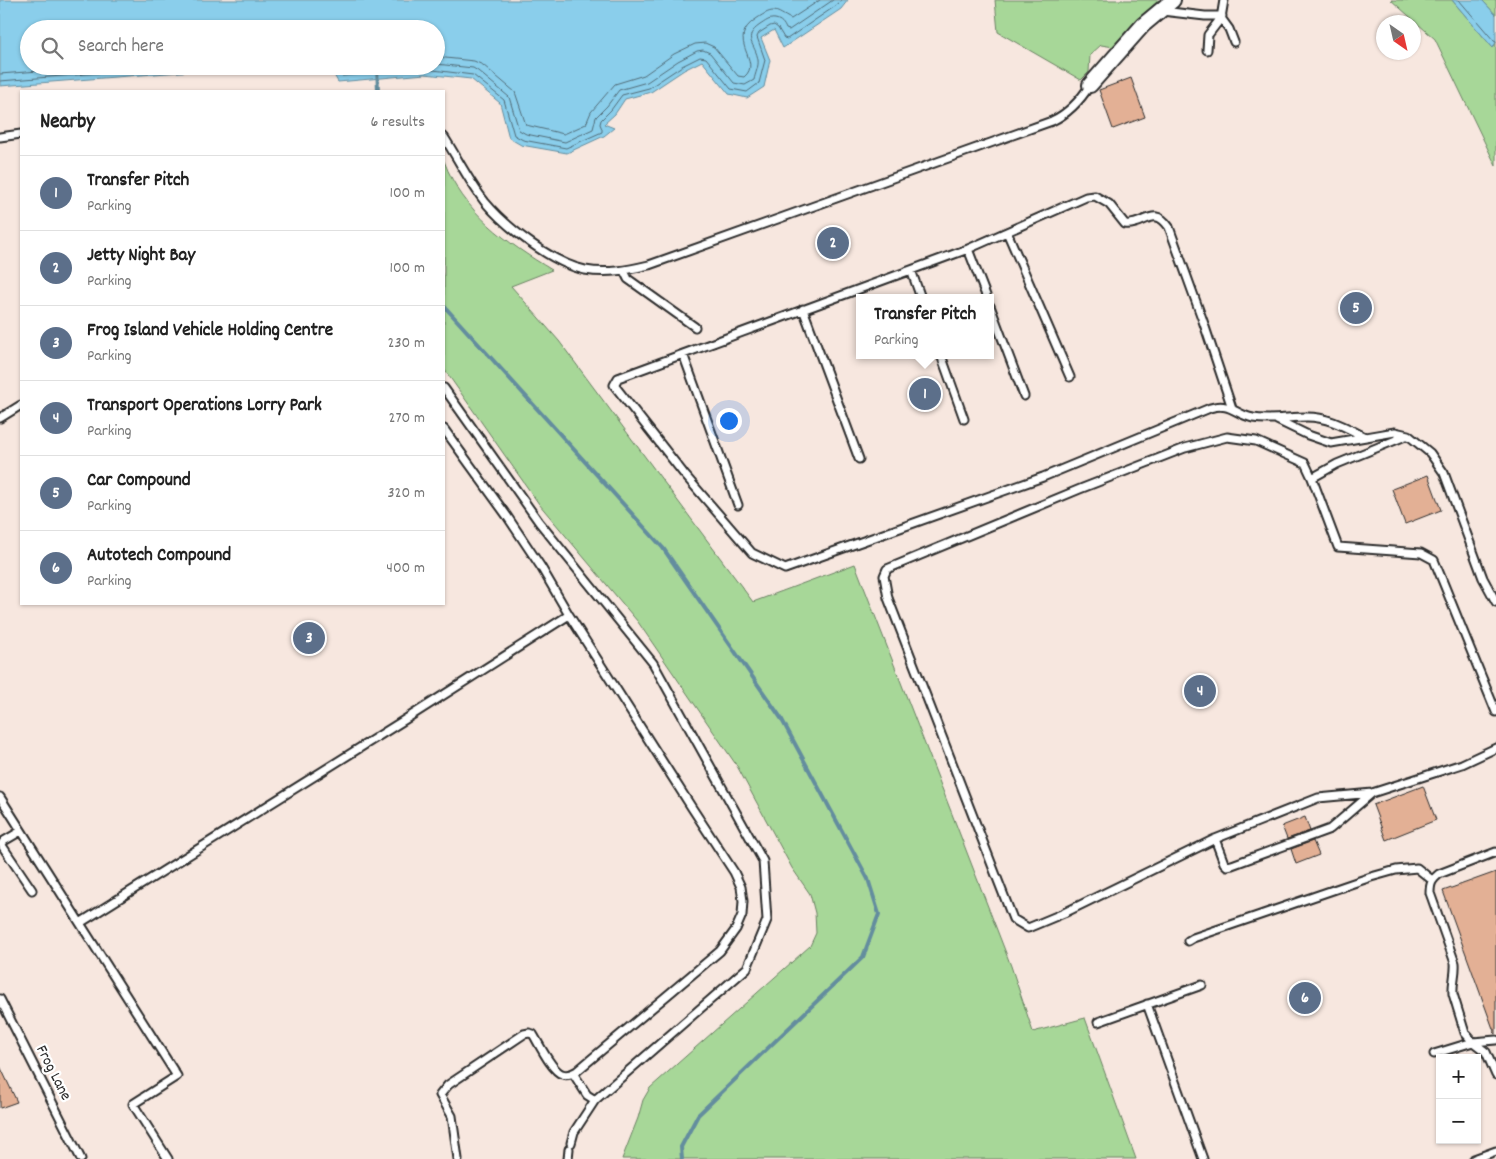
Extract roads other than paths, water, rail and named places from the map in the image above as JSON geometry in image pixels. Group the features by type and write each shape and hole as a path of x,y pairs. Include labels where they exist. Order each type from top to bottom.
{"street":[{"path":"1090,85 1143,25 1173,0"}],"lane":[{"path":"1207,50 1208,34 1222,17 1224,0"},
{"path":"1160,10 1222,17"},
{"path":"1222,17 1234,42"},
{"path":"445,139 486,203 515,231 565,263 585,270 603,272 624,271 649,265 1052,121 1073,108 1090,85"},
{"path":"0,137 20,134"},
{"path":"1232,408 1169,227 1158,216 1153,216 1132,225 1125,224 1109,204 1095,196 1086,197 968,249 618,378 614,385 684,474 752,553 785,569 1043,477 1219,405 1232,408 1240,414 1254,418 1309,417 1335,422 1365,437"},
{"path":"1007,232 1070,377"},
{"path":"968,249 985,294"},
{"path":"911,270 920,294"},
{"path":"624,271 628,279 695,327"},
{"path":"803,309 859,459"},
{"path":"994,317 1024,396"},
{"path":"683,354 738,504"},
{"path":"942,359 964,419"},
{"path":"445,389 539,522 653,663 762,862 767,920 747,968 595,1100 574,1132 568,1159"},
{"path":"0,418 20,406"},
{"path":"1275,419 1308,435 1331,443 1395,432 1408,435 1430,453 1444,473 1483,578 1496,602"},
{"path":"445,430 541,567 569,615 686,800 734,872 741,887 743,901 742,915 736,929 720,951 590,1061 573,1073 569,1075 560,1074 554,1068 534,1034 530,1033 524,1034 448,1085 440,1095 452,1116 458,1159"},
{"path":"1312,478 1337,464 1408,435"},
{"path":"1496,712 1434,560 1421,553 1338,547 1305,463 1256,441 1227,437 1185,448 1080,489 887,569 884,576 888,598 1013,919 1028,928 1073,909 1215,839 1318,798 1372,793 1462,764 1496,748"},
{"path":"80,923 569,615"},
{"path":"1215,839 1224,863 1227,866 1232,866 1330,828 1372,793"},
{"path":"0,797 177,1076 133,1104 168,1159"},
{"path":"21,831 2,844 32,890"},
{"path":"1496,852 1440,874 1430,884 1430,893 1455,963 1452,989 1465,1033 1494,1062 1496,1075"},
{"path":"1188,941 1379,874 1417,868 1432,880"},
{"path":"1098,1022 1202,985"},
{"name":"Frog Lane","path":"0,999 81,1159"},
{"path":"1147,1004 1203,1159"},
{"path":"1434,1054 1472,1042 1496,1040"},
{"path":"573,1073 588,1095 595,1100"},
{"path":"1474,1159 1496,1151"}],"water":[{"path":"0,0 848,0 841,9 783,48 774,30 761,38 770,60 764,87 747,98 729,94 702,61 684,70 651,92 625,99 615,114 604,124 614,128 604,136 567,153 521,145 509,138 500,103 471,79 434,75 445,75 445,20 20,20 20,75 141,75 0,86"},
{"path":"1452,0 1482,0 1496,15 1496,42 1493,48"},
{"path":"334,75 414,75 338,82"}],"waterway":[{"path":"377,75 378,90"},
{"path":"445,307 663,548 781,718 868,879 879,914 863,957 698,1115 681,1147 682,1159"}],"place":[{"name":"Jetty Night Bay","path":"833,243"},
{"name":"Car Compound","path":"1356,308"},
{"name":"Transfer Pitch","path":"925,394"},
{"name":"Frog Island Vehicle Holding Centre","path":"309,638"},
{"name":"Transport Operations Lorry Park","path":"1200,691"},
{"name":"Autotech Compound","path":"1305,998"}]}
